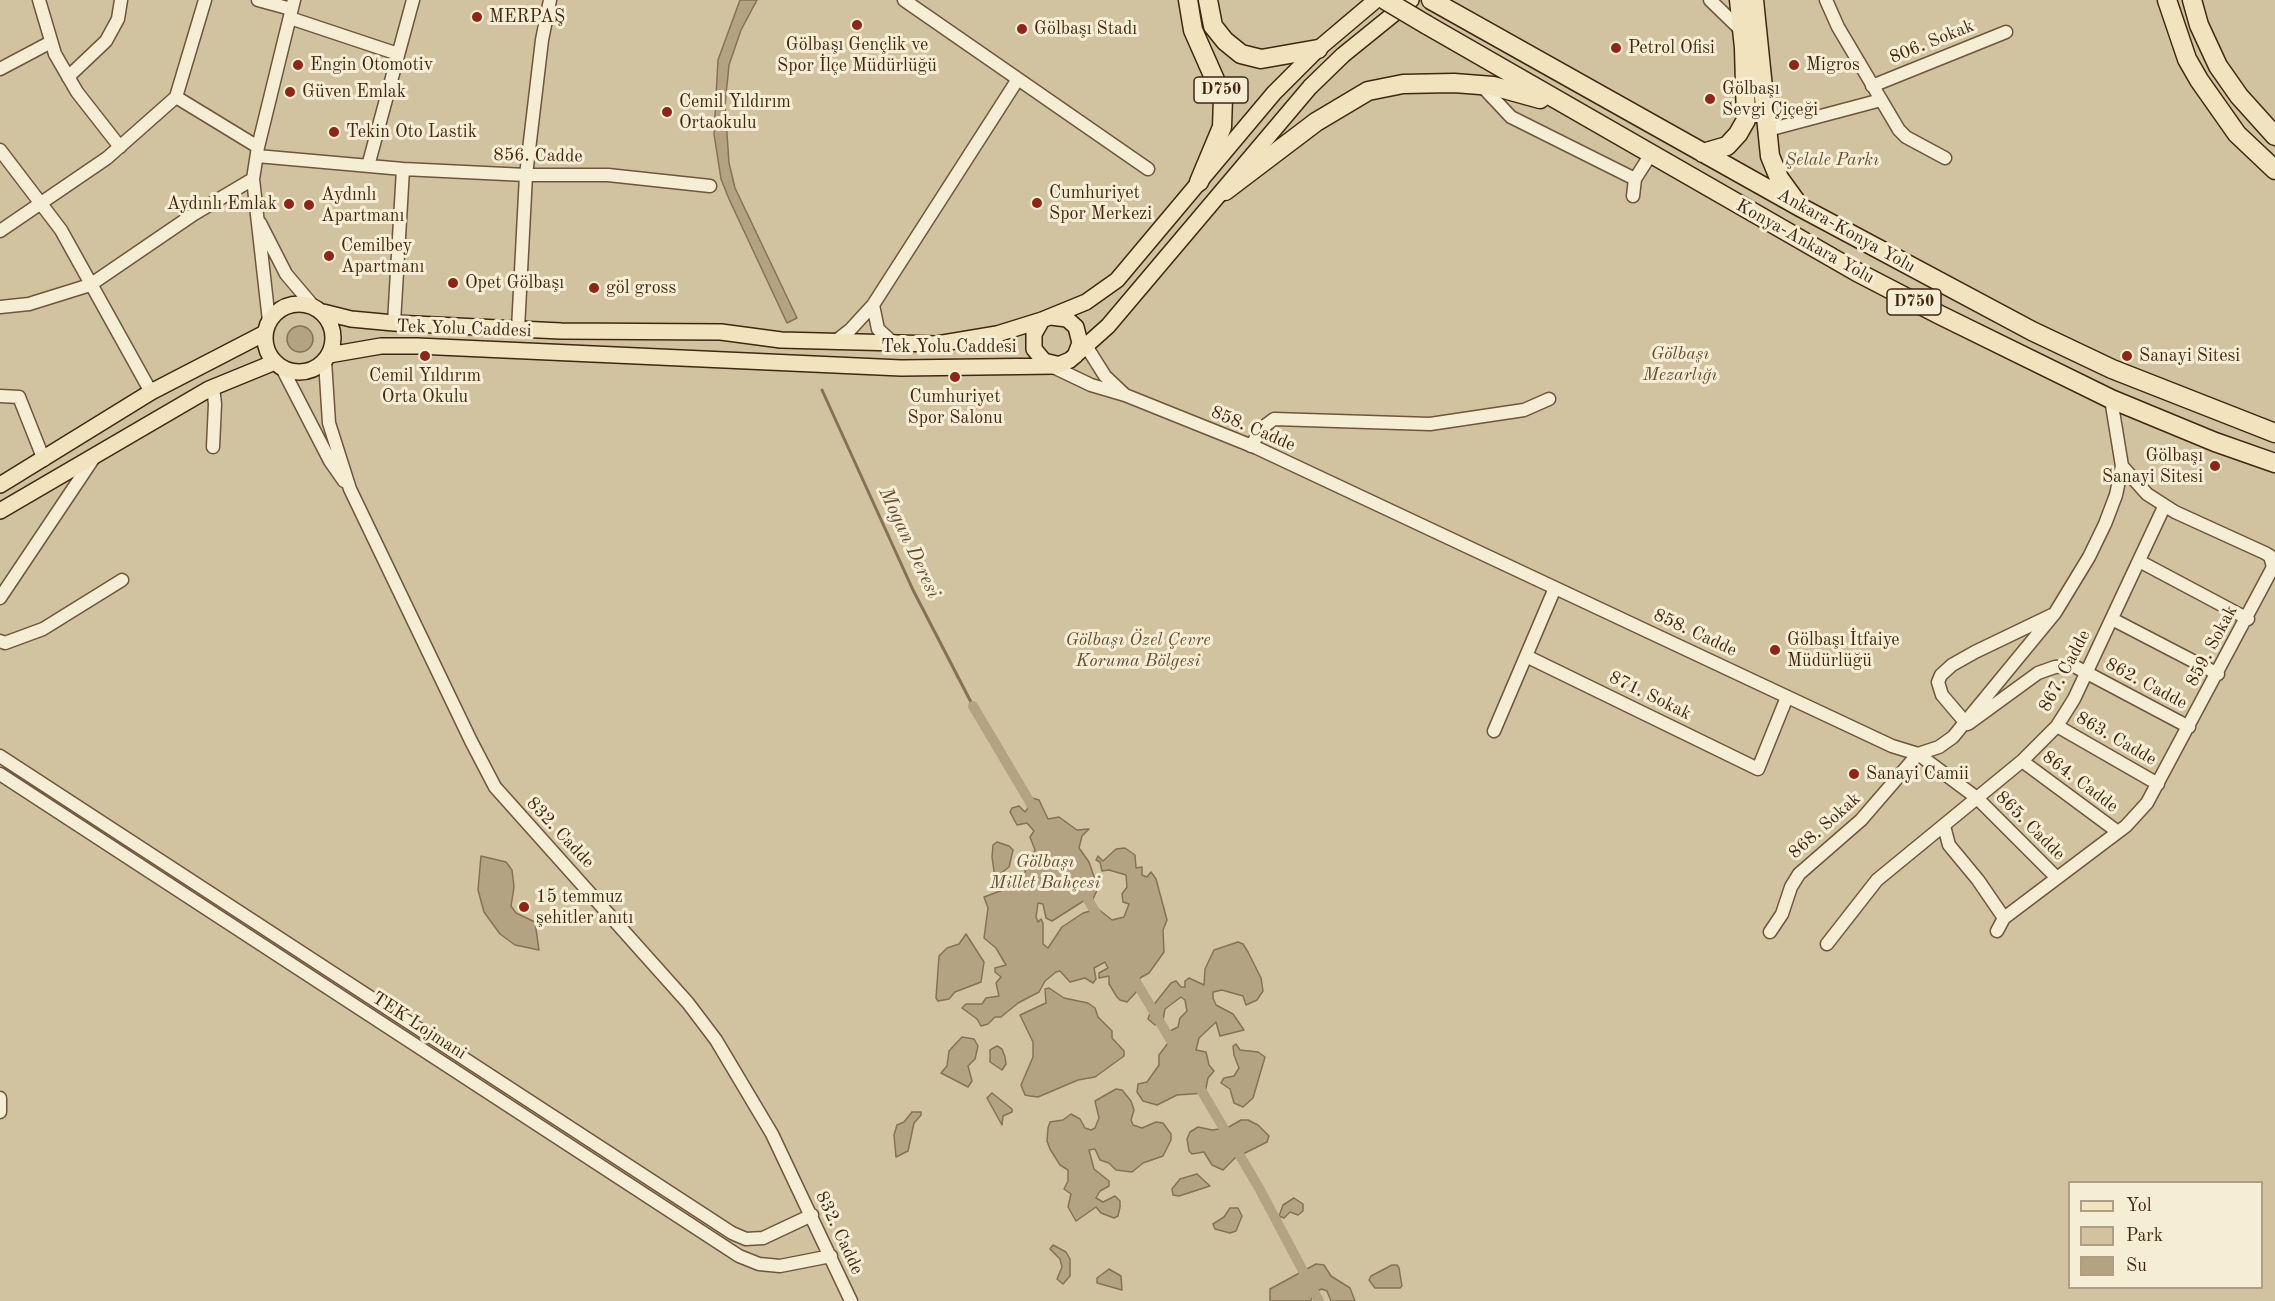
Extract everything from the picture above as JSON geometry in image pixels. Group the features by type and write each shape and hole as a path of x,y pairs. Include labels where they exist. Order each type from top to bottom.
{"highway":[{"name":"D750","path":"1188,0 1193,30 1223,98 1222,127 1198,182"},
{"name":"D750","path":"1208,0 1213,26 1225,41 1241,54 1261,59 1318,49"},
{"name":"Konya-Ankara Yolu","path":"1385,0 1857,272 2110,399 2215,442 2275,463"},
{"path":"1739,0 1751,34 1774,167 1800,207"},
{"path":"1703,153 1727,146 1738,134 1746,120 1754,0"},
{"path":"2167,0 2187,59 2204,88 2237,134 2275,170"},
{"path":"2192,0 2199,25 2218,66 2239,96 2275,136"},
{"name":"Ankara-Konya Yolu","path":"1438,4 1800,207 2032,332 2112,369 2275,433"},
{"path":"1225,191 1316,122 1368,91 1384,87 1424,83 1480,84 1569,108"}],"main road":[{"name":"Tek Yolu Caddesi","path":"318,310 351,319 518,329 720,332 781,340 891,341 937,344 963,342 1046,319 1086,302 1118,280 1274,93 1318,49 1376,0"},
{"path":"1064,359 1080,342 1078,331 1067,319 1046,319 1035,330 1033,341 1036,353 1064,359 1108,326 1225,191 1310,87 1343,56 1411,0"},
{"path":"0,486 151,392 267,327 276,313 294,304 318,310 328,320 334,337 327,358 309,371 290,371 279,365 269,354 267,327"},
{"name":"Tek Yolu Caddesi","path":"327,358 381,346 417,346 901,368 1064,359"},
{"path":"0,512 213,387 279,365"}],"street":[{"path":"39,0 51,42 68,77 120,147"},
{"path":"68,77 106,41 118,19 121,0"},
{"path":"0,231 120,147 176,97 205,0"},
{"path":"258,0 292,9 398,54"},
{"path":"368,166 413,0"},
{"path":"518,329 526,175 539,59 550,0"},
{"path":"904,0 1148,169"},
{"path":"1710,0 1751,34"},
{"path":"1826,0 1838,27 1872,86 1906,136 1945,158"},
{"path":"267,327 253,179 257,151 292,9"},
{"name":"806. Sokak","path":"1872,86 2006,32"},
{"path":"0,69 51,42"},
{"path":"836,340 850,330 873,305 1018,79"},
{"path":"1480,84 1510,117 1635,179"},
{"path":"176,97 257,151"},
{"path":"1768,130 1881,100"},
{"path":"0,150 61,230 151,392"},
{"name":"856. Cadde","path":"257,151 403,169 526,175 608,175 710,186"},
{"path":"1633,196 1635,179 1651,154"},
{"path":"394,322 403,169"},
{"path":"0,307 29,304 90,285 194,213 253,179"},
{"path":"255,211 279,263 292,282 318,310"},
{"path":"873,305 878,329 891,341"},
{"name":"832. Cadde","path":"327,358 329,423 350,489 495,787 704,1023 752,1097 812,1215 851,1301"},
{"name":"858. Cadde","path":"1064,359 1091,385 1125,395 1251,446 1892,746 1918,754"},
{"name":"858. Cadde","path":"1064,359 1105,376 1125,395"},
{"name":"832. Cadde","path":"279,365 330,461 350,489"},
{"path":"213,387 215,404 213,447"},
{"path":"0,396 19,397 44,460"},
{"path":"1251,446 1262,428 1274,419 1430,424 1524,411 1549,399"},
{"path":"1918,754 1939,747 1957,732 2055,614 2089,557 2116,495 2122,466 2110,399"},
{"path":"0,598 93,459"},
{"name":"859. Sokak","path":"2004,918 2118,832 2141,810 2158,784 2248,619 2273,567 2270,556 2164,507 2147,494 2122,466"},
{"name":"867. Cadde","path":"1827,944 1877,880 2022,761 2057,726 2068,711 2164,507"},
{"path":"2139,561 2248,619"},
{"path":"0,641 5,643 43,628 122,580"},
{"path":"1494,731 1555,588"},
{"path":"1965,722 1942,695 1938,682 1941,675 1952,665 1975,652 2055,614"},
{"path":"2112,619 2218,674"},
{"name":"871. Sokak","path":"1526,656 1758,769 1787,697"},
{"name":"862. Cadde","path":"1957,732 2022,687 2038,673 2055,667 2074,666 2188,728"},
{"name":"863. Cadde","path":"2057,726 2158,784"},
{"name":"865. Cadde","path":"1918,754 1977,798 2057,878"},
{"name":"868. Sokak","path":"1770,932 1782,914 1791,887 1799,874 1861,820 1918,754"},
{"name":"TEK Lojmani","path":"0,756 732,1233 746,1239 763,1238 812,1215"},
{"name":"864. Cadde","path":"2022,761 2118,832"},
{"name":"TEK Lojmani","path":"0,774 739,1256 759,1264 780,1266 831,1256"},
{"path":"1944,826 1948,845 1978,880 2004,918 1996,931"},
{"path":"0,1098 0,1112"}],"green space":[{"name":"Gölbaşı Özel Çevre Koruma Bölgesi","path":"0,0 2275,0 2275,1301 0,1301"}],"water":[{"path":"740,0 757,0 741,30 729,65 725,105 729,163 735,188 797,318 787,323 721,179 714,134 718,60"},
{"path":"300,326 309,330 313,339 309,348 300,352 291,348 287,339 291,330"},
{"path":"1032,798 1039,800 1048,819 1059,817 1077,830 1089,829 1082,836 1079,848 1089,862 1098,888 1093,899 1085,900 1052,921 1046,918 1043,904 1038,903 1036,917 1038,922 1041,919 1043,923 1043,944 1048,948 1062,927 1083,913 1098,909 1112,920 1124,917 1129,904 1123,902 1122,894 1127,887 1126,875 1109,870 1102,871 1100,862 1096,860 1098,856 1103,861 1116,849 1125,848 1135,855 1136,868 1142,867 1142,875 1147,877 1151,872 1156,879 1167,920 1163,930 1164,952 1149,973 1140,978 1137,991 1127,1002 1117,997 1109,984 1109,976 1099,978 1099,973 1108,968 1105,962 1094,968 1096,979 1093,983 1085,978 1070,982 1060,971 1056,972 1045,981 1039,992 1018,1003 1001,1017 995,1017 988,1024 981,1026 977,1019 962,1008 966,1004 982,1004 986,998 999,996 996,983 1001,977 995,972 995,968 1006,965 996,948 984,938 988,908 984,897 1003,890 1025,872 1026,858 1031,857 1035,850 1030,837 1034,831 1027,823 1017,825 1010,812 1012,808 1019,806 1025,812 1028,808 1026,801"},
{"path":"997,842 1013,850 1009,867 995,878 992,857 993,845"},
{"path":"481,856 506,862 512,870 514,887 511,906 516,913 535,922 539,950 515,945 500,934 484,912 478,890"},
{"path":"966,934 984,962 981,982 955,992 949,999 938,1001 936,998 939,956 947,948 959,944"},
{"path":"1238,942 1243,944 1248,952 1261,978 1263,991 1257,1000 1246,1005 1243,996 1222,990 1213,992 1213,998 1216,1005 1233,1014 1244,1030 1220,1036 1216,1022 1199,1038 1196,1050 1206,1052 1209,1065 1214,1071 1208,1078 1205,1093 1177,1095 1157,1105 1143,1101 1137,1092 1138,1084 1147,1082 1159,1065 1159,1055 1168,1043 1170,1031 1178,1027 1180,1018 1187,1011 1185,1000 1181,997 1165,1009 1163,1020 1155,1025 1148,1019 1152,1007 1171,983 1176,981 1181,987 1185,987 1185,981 1189,978 1204,985 1205,969 1214,950"},
{"path":"1049,988 1064,998 1088,1003 1095,1008 1098,1017 1112,1031 1112,1038 1124,1051 1124,1056 1095,1077 1078,1080 1038,1097 1025,1095 1021,1085 1033,1057 1033,1042 1020,1015 1046,1003 1045,989"},
{"path":"962,1037 974,1039 978,1046 975,1059 968,1066 972,1081 968,1087 941,1073 947,1066 949,1051"},
{"path":"1236,1044 1240,1050 1258,1052 1265,1057 1253,1098 1243,1107 1234,1103 1230,1089 1221,1083 1224,1078 1234,1076 1239,1068 1234,1055 1233,1046"},
{"path":"997,1046 1002,1049 1005,1057 1006,1064 1002,1070 990,1062 990,1050"},
{"path":"1116,1089 1122,1090 1131,1101 1134,1110 1131,1120 1133,1125 1142,1128 1156,1122 1163,1123 1171,1134 1171,1140 1163,1156 1143,1163 1132,1172 1116,1170 1109,1163 1100,1160 1095,1149 1089,1150 1094,1169 1109,1181 1109,1186 1100,1191 1096,1198 1103,1202 1115,1196 1120,1201 1120,1207 1118,1216 1114,1218 1101,1213 1096,1207 1076,1221 1068,1207 1071,1194 1064,1189 1068,1181 1068,1170 1060,1165 1050,1149 1047,1141 1048,1128 1050,1122 1063,1120 1071,1114 1080,1119 1085,1128 1091,1130 1095,1128 1099,1118 1095,1101"},
{"path":"992,1093 1012,1109 1012,1112 1003,1116 1002,1125 987,1098"},
{"path":"912,1112 921,1112 921,1115 914,1123 908,1151 896,1157 894,1135 897,1125 904,1122"},
{"path":"1241,1120 1248,1120 1258,1125 1269,1136 1267,1142 1235,1158 1223,1170 1212,1165 1204,1152 1192,1154 1189,1151 1187,1139 1190,1132 1198,1127 1212,1130 1227,1128"},
{"path":"1197,1174 1210,1186 1179,1196 1173,1195 1172,1189 1180,1179"},
{"path":"1294,1198 1303,1204 1303,1211 1298,1215 1290,1212 1284,1218 1279,1216 1283,1205"},
{"path":"1230,1208 1238,1208 1242,1216 1236,1231 1230,1233 1215,1229 1213,1224 1224,1217"},
{"path":"1053,1245 1066,1252 1070,1259 1070,1276 1063,1284 1057,1279 1062,1267 1060,1259 1050,1249"},
{"path":"1316,1264 1324,1265 1331,1276 1350,1288 1355,1301 1331,1301 1327,1291 1322,1289 1317,1291 1310,1301 1270,1301 1270,1289"},
{"path":"1392,1265 1397,1265 1399,1268 1402,1286 1400,1288 1375,1288 1369,1280 1371,1276"},
{"path":"1109,1269 1121,1276 1122,1290 1097,1283 1097,1278"}],"waterway":[{"name":"Mogan Deresi","path":"822,390 913,590 973,706"},
{"path":"973,706 1034,809"},
{"path":"1082,889 1101,922"},
{"path":"1132,975 1176,1049"},
{"path":"1197,1083 1259,1188 1319,1301"}],"place":[{"name":"MERPAŞ","path":"477,17"},
{"name":"Gölbaşı Gençlik ve Spor İlçe Müdürlüğü","path":"857,25"},
{"name":"Gölbaşı Stadı","path":"1022,29"},
{"name":"Petrol Ofisi","path":"1616,48"},
{"name":"Engin Otomotiv","path":"298,65"},
{"name":"Migros","path":"1794,65"},
{"name":"Güven Emlak","path":"290,92"},
{"name":"Gölbaşı Sevgi Çiçeği","path":"1710,99"},
{"name":"Cemil Yıldırım Ortaokulu","path":"667,112"},
{"name":"Tekin Oto Lastik","path":"334,132"},
{"name":"Cumhuriyet Spor Merkezi","path":"1037,203"},
{"name":"Aydınlı Emlak","path":"289,204"},
{"name":"Aydınlı Apartmanı","path":"309,205"},
{"name":"Cemilbey Apartmanı","path":"329,256"},
{"name":"Opet Gölbaşı","path":"453,283"},
{"name":"göl gross","path":"594,288"},
{"name":"Cemil Yıldırım Orta Okulu","path":"425,356"},
{"name":"Sanayi Sitesi","path":"2127,356"},
{"name":"Cumhuriyet Spor Salonu","path":"955,377"},
{"name":"Gölbaşı Sanayi Sitesi","path":"2215,466"},
{"name":"Gölbaşı İtfaiye Müdürlüğü","path":"1775,650"},
{"name":"Sanayi Camii","path":"1854,774"},
{"name":"15 temmuz şehitler anıtı","path":"524,907"}],"park label":[{"name":"Şelale Parkı","path":"1832,160"},
{"name":"Gölbaşı Mezarlığı","path":"1680,364"},
{"name":"Gölbaşı Millet Bahçesi","path":"1045,872"}]}
